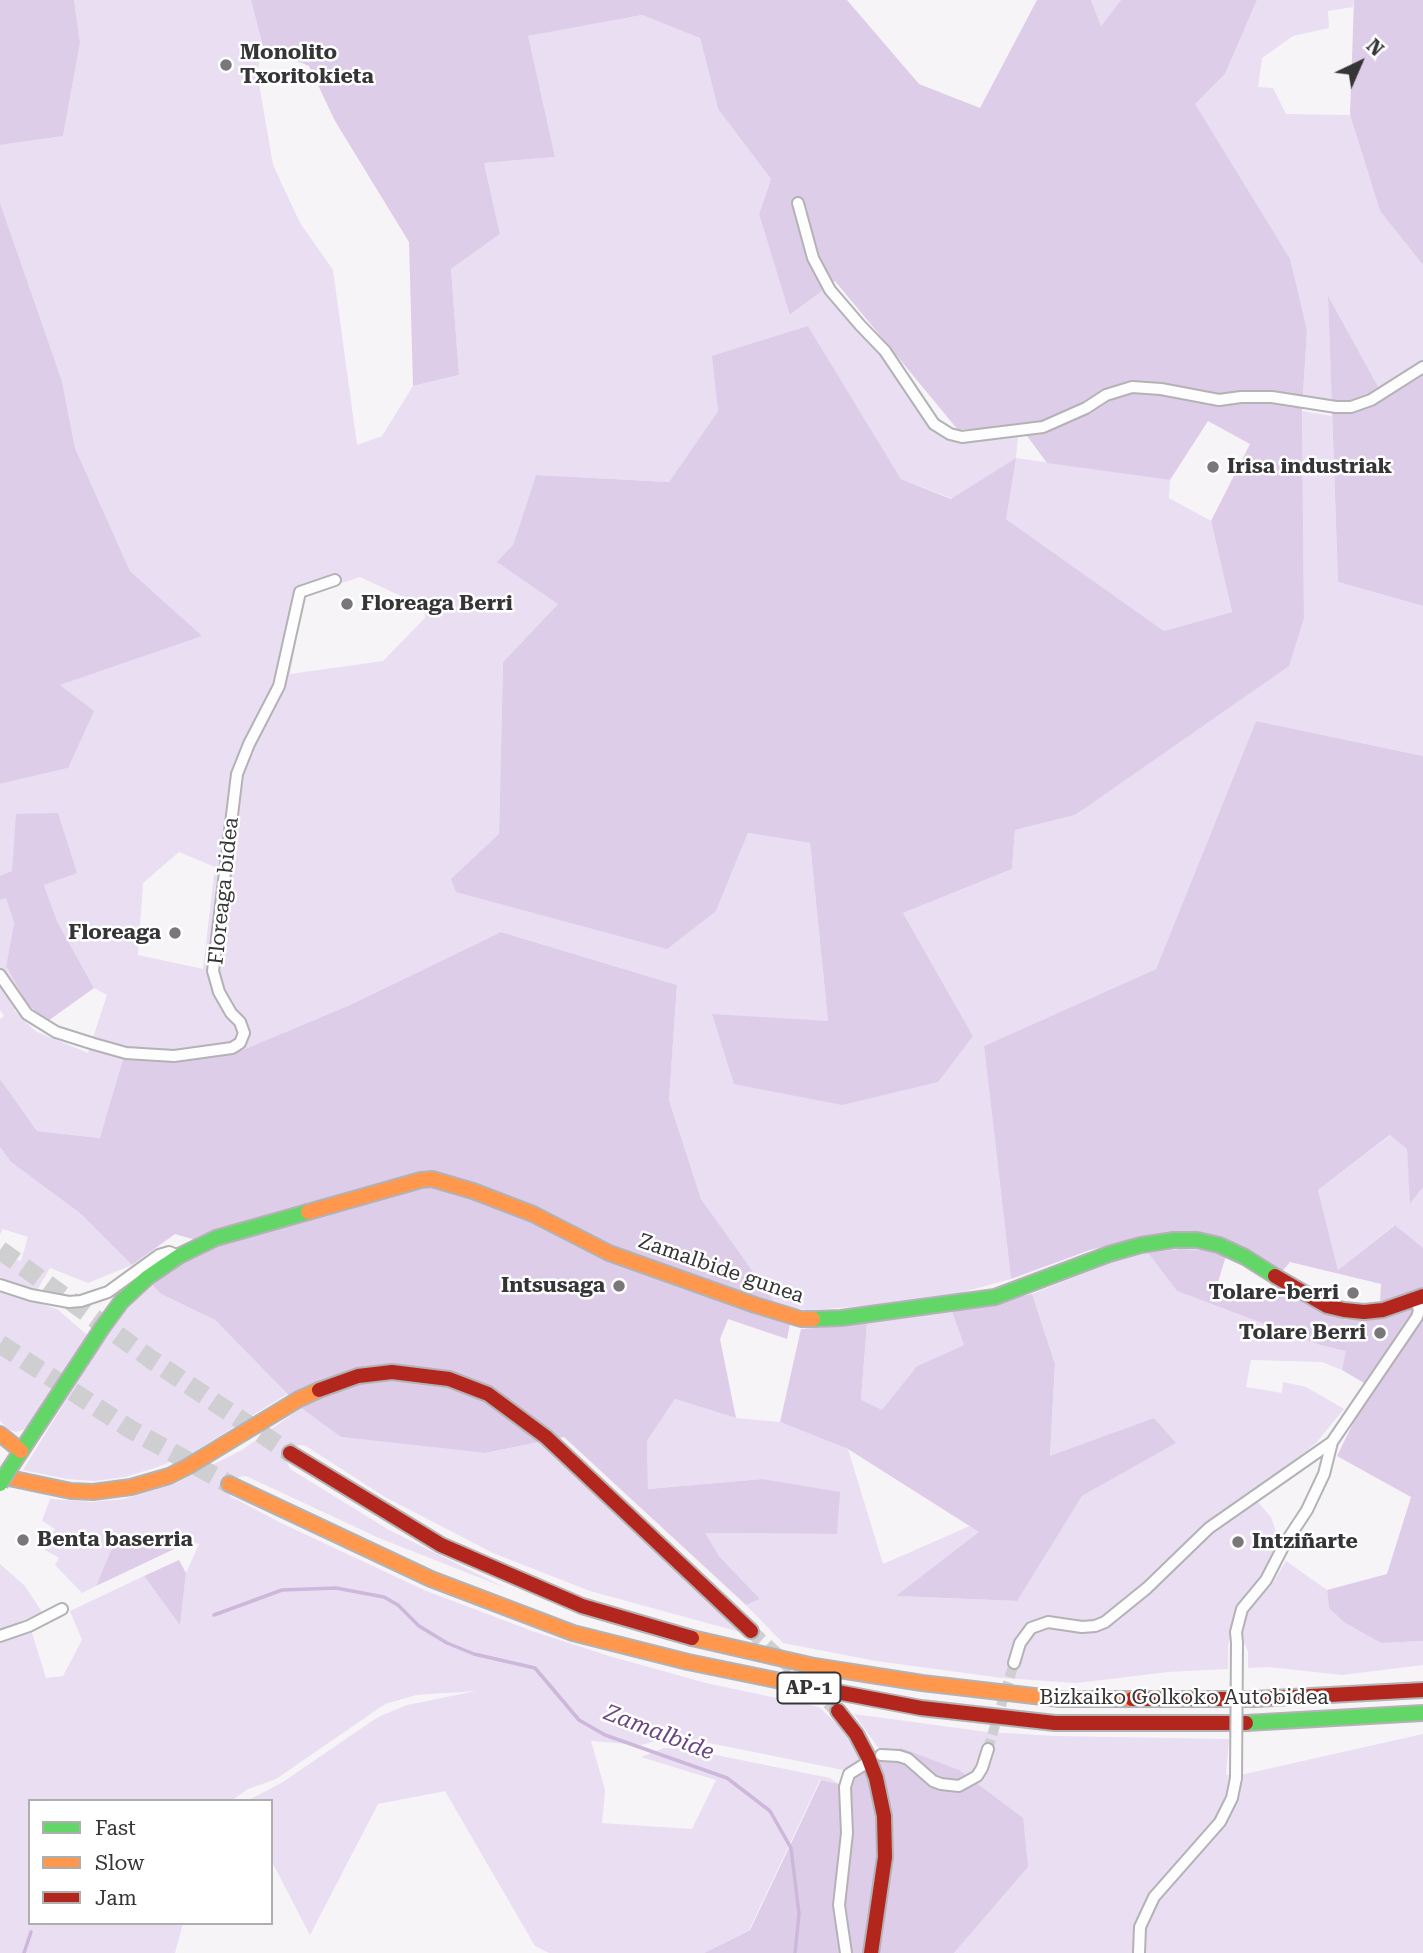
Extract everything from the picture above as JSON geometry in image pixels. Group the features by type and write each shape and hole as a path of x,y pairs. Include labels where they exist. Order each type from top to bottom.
{"main road":[{"name":"Zamalbide gunea","path":"0,1484 5,1472 121,1303 148,1278 178,1256 216,1238 343,1203 399,1184 432,1179 533,1214 609,1253 755,1306 801,1319 841,1318 995,1297 1110,1254 1141,1245 1174,1240 1196,1240 1219,1245 1245,1257 1327,1306 1364,1312 1383,1310 1420,1298"},
{"path":"5,1472 71,1491 93,1492 131,1487 169,1476 187,1467 299,1399 336,1382 392,1372 449,1379 488,1394 546,1437 751,1631"},
{"path":"0,1434 21,1451"},
{"name":"Bizkaiko Golkoko Autobidea","path":"290,1453 441,1545 582,1606 693,1638 814,1666 922,1683 1060,1699 1255,1699 1423,1690"},
{"name":"Bizkaiko Golkoko Autobidea","path":"229,1484 431,1579 573,1633 688,1662 808,1687 921,1708 1055,1723 1257,1723 1423,1713"},
{"path":"838,1712 856,1734 868,1757 876,1778 884,1816 885,1857 871,1953"}],"street":[{"path":"798,203 813,258 830,290 885,351 933,424 950,434 962,437 1043,427 1086,408 1105,395 1132,387 1161,389 1219,400 1272,397 1351,407 1371,400 1423,367"},
{"name":"Floreaga bidea","path":"0,975 27,1014 56,1032 94,1044 127,1053 174,1056 232,1048 240,1043 244,1034 240,1022 231,1013 219,992 214,971 237,774 279,686 300,592 335,580"},
{"path":"0,1285 31,1295 69,1302 81,1301 108,1292 159,1255 169,1252 178,1256"},
{"name":"Zamalbide gunea","path":"1139,1953 1140,1927 1153,1897 1220,1822 1233,1798 1236,1778 1236,1632 1242,1609 1266,1580 1284,1545 1307,1510 1324,1474 1332,1442 1417,1317 1420,1298"},
{"name":"Zamalbide gunea","path":"1014,1663 1020,1643 1031,1628 1048,1622 1082,1627 1105,1622 1147,1588 1209,1528 1332,1442"},
{"path":"0,1636 29,1626 62,1609"},
{"path":"881,1755 908,1759 941,1784 959,1786 977,1776 988,1749"},
{"path":"846,1953 839,1905 846,1833 845,1787 849,1774 865,1764"}],"shaded area":[{"path":"0,0 74,0 80,43 63,136 0,145"},
{"path":"74,0 251,0 263,47 257,72 273,165 300,223 333,270 357,445 382,436 413,386 459,375 451,269 500,234 484,163 555,157 527,36 642,15 700,38 718,109 771,179 759,214 791,315 825,288 882,356 926,422 938,434 957,441 1018,436 1016,458 1170,480 1169,498 1211,521 1232,612 1164,631 1006,519 901,479 808,326 718,411 669,482 536,475 513,545 558,604 503,662 499,834 716,911 748,833 810,843 828,1021 973,1036 903,913 1012,869 1015,830 1075,815 1304,618 1302,411 1332,416 1338,582 1423,606 1423,756 1256,721 1156,969 984,1046 1011,1279 952,1295 880,1305 808,1310 774,1305 701,1199 669,1100 677,985 501,932 350,1005 245,1049 179,1061 123,1059 101,1138 37,1131 0,1079 0,1019 4,1016 0,1010 0,900 6,898 14,923 6,966 27,1004 14,1010 35,1031 88,1053 107,995 94,988 57,921 44,885 12,872 0,876 0,784 68,768 59,685 201,636 130,571 75,448 62,381 0,203 0,145 63,136 80,43","holes":["360,577 425,607 425,618 383,661 290,674 304,595","179,852 215,867 203,969 138,955 143,883"]},
{"path":"251,0 847,0 919,84 980,108 1037,0 1091,0 1101,26 1121,0 1257,0 1225,74 1195,104 1290,259 1307,331 1302,411 1304,618 1289,666 1075,815 1015,830 1012,869 903,913 973,1036 938,1082 842,1105 734,1084 712,1014 828,1021 810,843 748,833 716,911 667,949 456,892 451,879 499,834 503,662 558,604 497,562 513,545 536,475 669,482 718,411 712,356 808,326 901,479 951,499 1016,458 1006,519 1164,631 1232,612 1211,521 1250,444 1208,421 1170,480 1047,463 1019,425 958,430 835,281 790,315 759,214 771,179 718,109 700,38 642,15 528,36 555,157 484,163 500,234 451,269 459,375 413,386 409,242 335,121 309,66 263,47"},
{"path":"1091,0 1121,0 1101,26"},
{"path":"1257,0 1354,0 1353,7 1328,11 1329,28 1293,36 1262,58 1258,87 1273,88 1286,114 1350,115 1380,211 1423,265 1423,361 1378,388 1328,298 1332,405 1303,397 1307,331 1194,104 1225,74"},
{"path":"1354,0 1423,0 1423,265 1380,211 1350,115"},
{"path":"0,203 62,381 75,448 130,571 202,636 60,685 94,711 68,768 0,784"},
{"path":"1328,296 1383,396 1423,372 1423,606 1338,582"},
{"path":"1256,721 1423,756 1423,1187 1410,1204 1407,1149 1390,1135 1318,1190 1338,1270 1395,1225 1423,1248 1423,1287 1380,1302 1381,1284 1290,1262 1281,1273 1189,1233 1143,1237 1090,1250 1011,1279 984,1046 1156,969"},
{"path":"58,813 77,873 44,885 57,921 94,988 48,1021 27,1004 6,966 14,923 6,898 0,900 0,876 12,871 16,814"},
{"path":"501,932 677,985 669,1100 701,1199 790,1324 787,1339 728,1319 720,1339 736,1418 675,1399 647,1441 648,1489 762,1479 840,1492 837,1534 705,1533 719,1556 760,1599 746,1605 564,1437 485,1453 341,1437 301,1408 215,1320 161,1294 152,1285 161,1275 204,1249 192,1239 175,1234 132,1265 81,1214 11,1162 0,1147 0,1079 37,1131 100,1138 123,1059 179,1061 245,1049 350,1005"},
{"path":"1391,1135 1407,1149 1411,1203 1423,1187 1423,1248 1394,1225 1338,1270 1318,1190"},
{"path":"0,1147 11,1162 81,1214 132,1265 88,1283 50,1268 37,1290 0,1280 0,1253 21,1261 28,1237 3,1229 0,1234"},
{"path":"1180,1249 1209,1250 1226,1256 1218,1282 1245,1297 1272,1285 1320,1311 1346,1320 1412,1309 1412,1316 1364,1383 1342,1370 1346,1351 1320,1345 1177,1291 1148,1253"},
{"path":"1148,1253 1177,1291 1320,1345 1347,1351 1342,1370 1322,1362 1251,1360 1246,1387 1282,1393 1283,1382 1306,1387 1344,1409 1316,1443 1263,1486 1227,1508 1108,1614 1137,1605 1186,1553 1221,1523 1256,1500 1271,1517 1280,1544 1259,1585 1246,1596 1233,1620 1228,1647 1228,1669 1168,1672 1077,1683 1002,1678 876,1661 783,1643 746,1605 760,1599 719,1556 704,1533 837,1534 762,1479 648,1489 647,1441 675,1399 736,1418 780,1422 848,1449 883,1564 970,1526 980,1533 897,1596 1016,1601 1082,1496 1175,1443 1154,1418 1050,1457 1055,1364 1032,1294 1112,1262"},
{"path":"152,1285 161,1294 215,1320 287,1394 192,1453 125,1477 95,1481 67,1479 23,1470 109,1330 131,1303"},
{"path":"0,1291 57,1309 87,1335 31,1423 16,1432 0,1421"},
{"path":"1032,1294 1055,1364 1050,1456 1154,1418 1176,1443 1082,1496 1017,1601 896,1596 979,1532 848,1449 780,1422 801,1329 867,1323 861,1400 882,1410 917,1366 964,1345 952,1312"},
{"path":"952,1312 964,1345 917,1366 882,1411 861,1401 867,1323"},
{"path":"1423,1318 1423,1641 1381,1643 1344,1622 1329,1608 1327,1590 1387,1574 1411,1497 1337,1456 1356,1417"},
{"path":"301,1408 342,1437 485,1453 540,1442 740,1632 590,1591 493,1553 385,1497 306,1446 299,1445 294,1448 287,1462 290,1469 389,1530 506,1588 379,1538 246,1476 233,1481 229,1488 230,1496 424,1590 532,1631 706,1683 819,1707 839,1726 861,1759 843,1770 674,1736 641,1745 591,1741 605,1790 602,1823 692,1829 716,1780 641,1757 664,1748 686,1749 830,1778 839,1784 820,1780 749,1930 704,1953 549,1953 535,1946 445,1791 378,1804 310,1935 273,1864 273,1799 251,1799 283,1782 378,1717 407,1705 476,1691 416,1695 385,1704 276,1779 248,1789 234,1799 28,1799 28,1925 182,1925 175,1953 0,1953 0,1641 31,1630 46,1678 63,1676 82,1640 70,1611 144,1576 180,1624 186,1573 199,1544 142,1535 114,1543 96,1586 82,1593 55,1565 59,1558 45,1550 55,1529 42,1521 50,1499 92,1502 124,1499 174,1484 242,1450"},
{"path":"142,1535 189,1542 96,1586 114,1543"},
{"path":"179,1560 186,1573 180,1625 144,1576"},
{"path":"1286,1561 1327,1590 1329,1608 1381,1643 1423,1641 1423,1665 1342,1675 1269,1667 1248,1668 1248,1651 1241,1636 1242,1622 1247,1610 1272,1584"},
{"path":"0,1564 25,1586 42,1612 0,1631"},
{"path":"854,1714 987,1732 1229,1739 1226,1775 1245,1774 1423,1734 1423,1953 954,1953 1027,1868 885,1757"},
{"path":"901,1748 959,1770 1023,1818 1028,1867 954,1953 704,1953 750,1930 821,1780 839,1784"}],"waterway":[{"name":"Zamalbide","path":"214,1615 282,1590 336,1588 384,1597 398,1605 419,1626 447,1643 474,1654 535,1668 579,1720 605,1735 727,1778 770,1811 791,1848 799,1914 795,1953"},
{"name":"Zamalbide","path":"24,1953 31,1932"}],"tunnel":[{"path":"0,1250 152,1360 290,1453"},
{"path":"0,1344 130,1429 229,1484"},
{"path":"751,1631 838,1711"},
{"path":"988,1749 1014,1663"}],"traffic: fast":[{"path":"10,1468 102,1328 121,1302 148,1277 179,1256 216,1238 308,1212"},
{"path":"813,1319 841,1318 995,1297 1109,1254 1174,1240 1197,1240 1219,1245 1275,1276"},
{"path":"0,1484 10,1468"},
{"path":"1246,1723 1423,1713"}],"traffic: slow":[{"path":"308,1212 432,1179 533,1214 609,1253 755,1305 801,1319 813,1319"},
{"path":"0,1476 71,1491 93,1492 131,1487 169,1476 187,1467 299,1399 319,1390"},
{"path":"0,1434 21,1451"},
{"path":"229,1484 431,1579 573,1633 688,1662 800,1685"},
{"path":"692,1638 814,1666 922,1683 1060,1699 1132,1699"}],"traffic: jam":[{"path":"1275,1276 1327,1306 1344,1310 1383,1310 1423,1296"},
{"path":"319,1390 358,1376 392,1372 449,1379 488,1394 546,1437 751,1631"},
{"path":"290,1453 441,1545 582,1606 692,1638"},
{"path":"800,1685 921,1708 1055,1723 1246,1723"},
{"path":"1132,1699 1255,1699 1423,1690"},
{"path":"838,1711 856,1734 868,1757 876,1778 884,1816 885,1857 871,1953"}],"place":[{"name":"Monolito Txoritokieta","path":"226,65"},
{"name":"Irisa industriak","path":"1213,467"},
{"name":"Floreaga Berri","path":"347,604"},
{"name":"Floreaga","path":"175,933"},
{"name":"Intsusaga","path":"619,1286"},
{"name":"Tolare-berri","path":"1353,1293"},
{"name":"Tolare Berri","path":"1380,1333"},
{"name":"Benta baserria","path":"23,1540"},
{"name":"Intziñarte","path":"1238,1542"}]}
